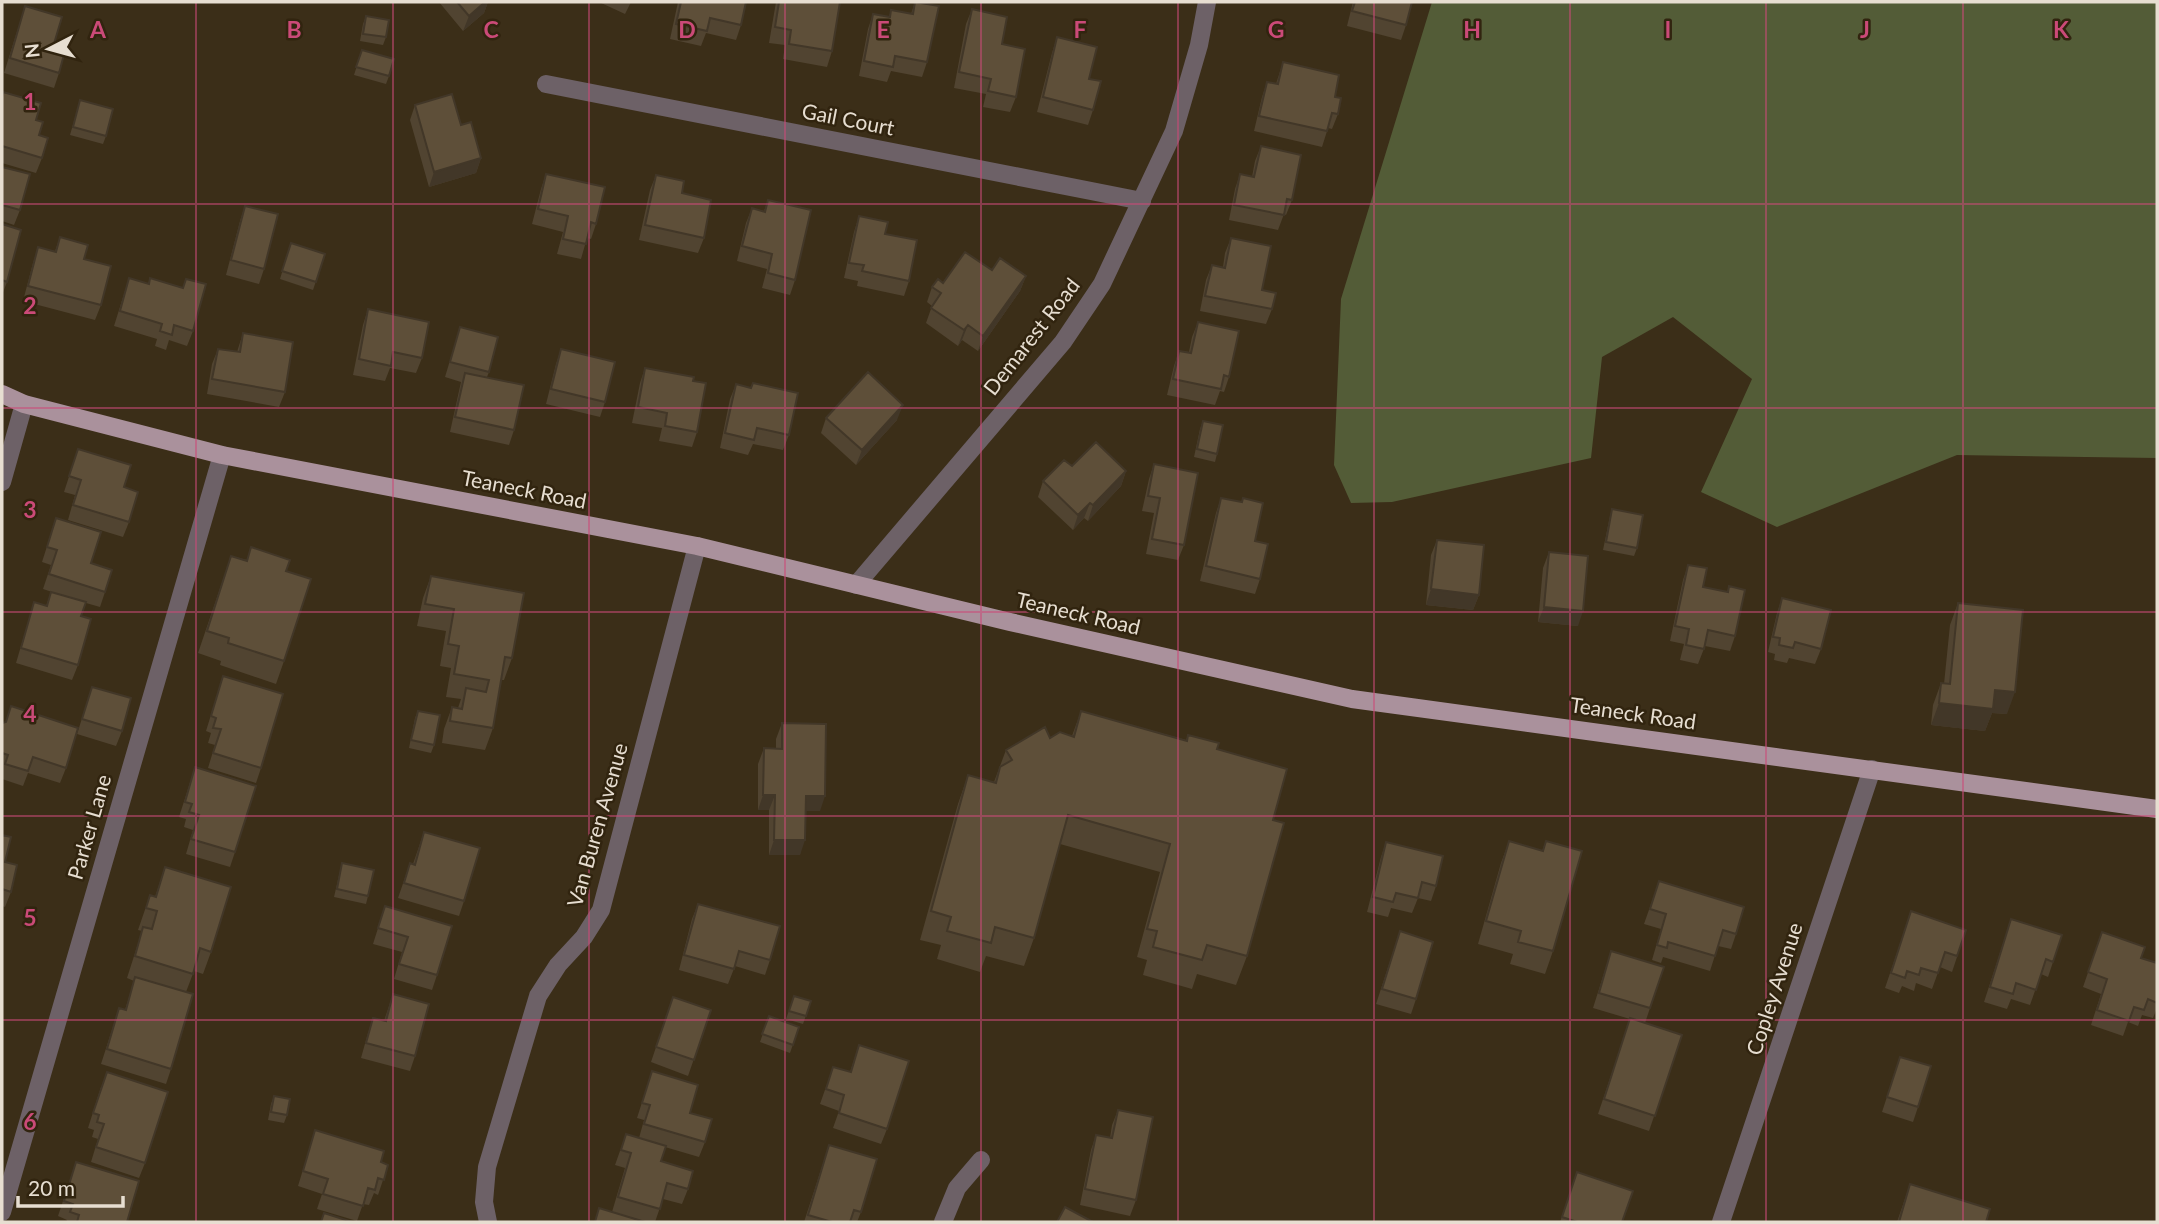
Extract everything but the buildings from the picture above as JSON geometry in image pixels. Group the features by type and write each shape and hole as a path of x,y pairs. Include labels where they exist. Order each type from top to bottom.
{"main road":[{"name":"Teaneck Road","path":"2,394 24,404 222,455 698,546 1010,622 1352,699 2157,809"}],"street":[{"name":"Demarest Road","path":"856,585 1063,341 1102,284 1174,131 1199,45 1206,2"},
{"name":"Gail Court","path":"546,84 1142,201"},
{"path":"2,482 24,404"},
{"name":"Parker Lane","path":"2,1212 222,455"},
{"name":"Van Buren Avenue","path":"488,1222 484,1202 487,1167 538,996 558,965 584,937 601,910 698,546"},
{"name":"Copley Avenue","path":"1721,1222 1872,769"},
{"path":"943,1222 957,1188 981,1160"}],"green space":[{"path":"1432,2 2157,2 2157,458 1957,455 1777,527 1701,492 1752,379 1673,317 1602,357 1591,458 1392,502 1351,503 1334,465 1341,299"}]}
